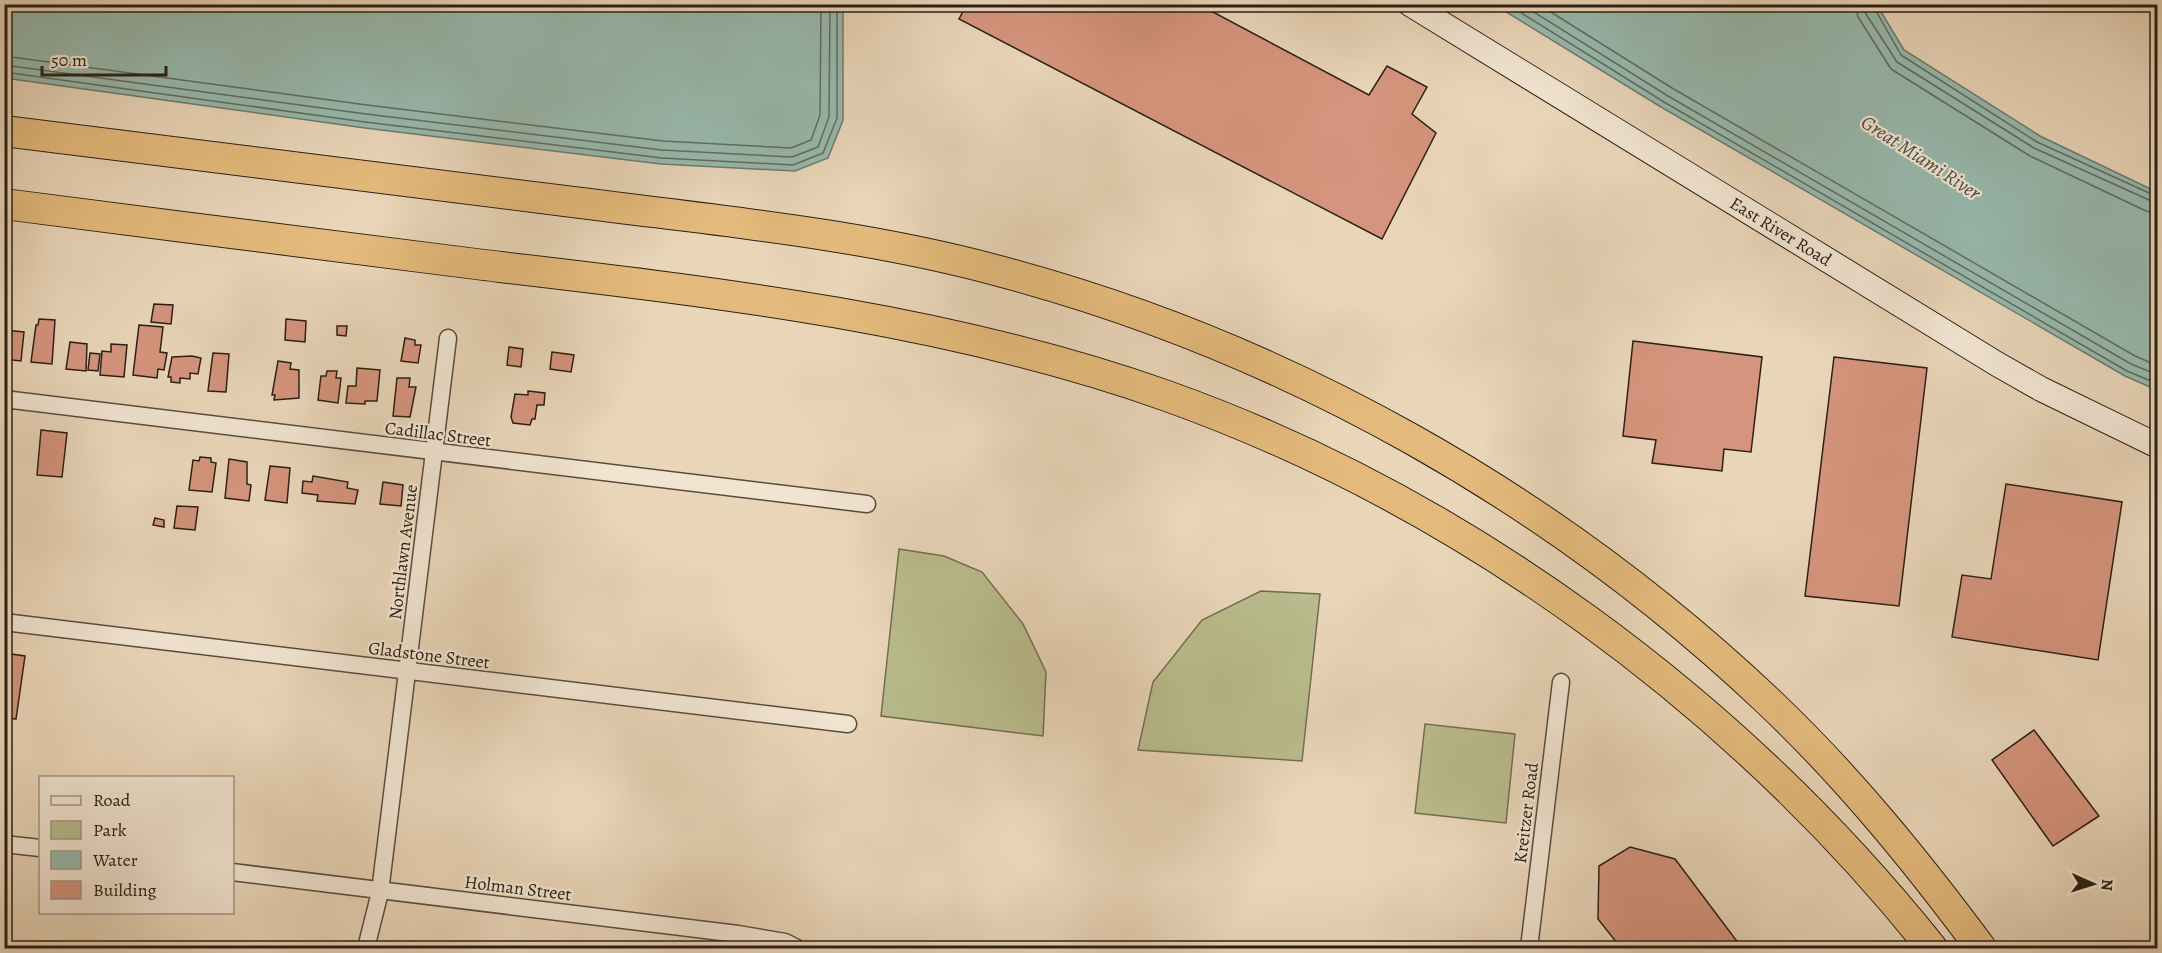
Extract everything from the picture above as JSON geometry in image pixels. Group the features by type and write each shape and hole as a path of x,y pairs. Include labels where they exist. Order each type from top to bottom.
{"highway":[{"path":"4,131 701,218 868,243 934,255 1000,271 1131,311 1196,335 1338,399 1444,459 1568,539 1661,607 1772,704 1812,746 1925,872 1981,948"},
{"path":"4,204 682,288 847,314 984,342 1072,365 1166,396 1347,474 1473,545 1582,615 1711,716 1773,774 1891,897 1932,948"}],"street":[{"name":"East River Road","path":"1410,4 1997,364 2041,389 2157,446"},
{"name":"Northlawn Avenue","path":"366,948 380,892 448,338"},
{"name":"Cadillac Street","path":"4,399 867,504"},
{"name":"Gladstone Street","path":"4,622 848,724"},
{"name":"Kreitzer Road","path":"1529,948 1561,682"},
{"path":"4,844 39,848"},
{"name":"Holman Street","path":"234,872 380,892 738,934 785,942 797,948"}],"green space":[{"path":"899,549 944,556 982,572 1023,624 1046,672 1043,736 881,716"},
{"path":"1261,591 1320,594 1302,761 1138,750 1153,682 1202,620"},
{"path":"1425,724 1515,734 1506,823 1415,813"}],"water":[{"path":"5,4 843,5 843,120 828,158 795,171 661,164 365,128 5,78"},
{"name":"Great Miami River","path":"1495,5 1877,5 1904,50 2040,136 2157,192 2157,390 2125,376 1661,107"}],"building":[{"path":"967,4 1198,4 1369,95 1387,66 1427,87 1412,114 1436,133 1382,239 959,19"},
{"path":"154,304 173,305 171,324 151,322"},
{"path":"39,319 55,320 52,364 31,362 36,325"},
{"path":"286,319 306,321 305,342 285,340"},
{"path":"139,325 163,327 160,352 167,353 164,370 158,369 157,378 133,375"},
{"path":"337,326 347,326 346,336 337,335"},
{"path":"4,330 24,332 21,361 4,359"},
{"path":"405,338 415,340 415,345 421,345 418,363 401,361"},
{"path":"1633,341 1762,357 1751,452 1724,449 1722,471 1652,463 1656,440 1623,436"},
{"path":"70,342 87,344 86,371 66,369"},
{"path":"111,344 127,345 124,377 100,375 102,351 111,352"},
{"path":"509,347 523,349 521,367 507,365"},
{"path":"552,352 574,355 571,372 550,369"},
{"path":"90,353 100,354 98,371 88,370"},
{"path":"213,353 229,354 226,392 208,391"},
{"path":"172,357 201,358 198,374 190,373 190,379 180,378 180,383 171,382 171,377 168,377"},
{"path":"1834,357 1927,368 1899,606 1805,596"},
{"path":"278,361 291,363 290,369 299,370 299,398 274,400 275,395 272,395"},
{"path":"357,368 380,370 377,401 365,401 365,404 346,403 348,386 356,386"},
{"path":"327,371 337,371 336,378 341,378 338,403 318,400 321,376 326,376"},
{"path":"397,378 410,378 409,387 416,387 410,417 393,416"},
{"path":"528,391 545,393 544,405 537,405 535,419 532,419 530,425 513,423 511,417 515,394 528,395"},
{"path":"41,430 67,433 62,477 37,475"},
{"path":"200,457 211,458 211,462 216,463 212,492 189,490 193,460 199,461"},
{"path":"229,459 247,462 247,484 251,485 249,501 225,498"},
{"path":"270,466 290,468 287,503 265,500"},
{"path":"313,476 348,482 347,488 358,490 355,504 317,501 318,495 302,493 303,481 312,482"},
{"path":"383,482 403,485 401,506 380,504"},
{"path":"2006,484 2122,502 2098,660 1952,637 1962,575 1991,579"},
{"path":"177,506 198,507 195,530 174,528"},
{"path":"155,518 164,520 164,527 153,525"},
{"path":"4,653 25,656 16,719 4,718"},
{"path":"2034,730 2099,816 2053,846 1992,760"},
{"path":"1630,847 1675,859 1742,948 1621,948 1598,919 1599,866"}]}
